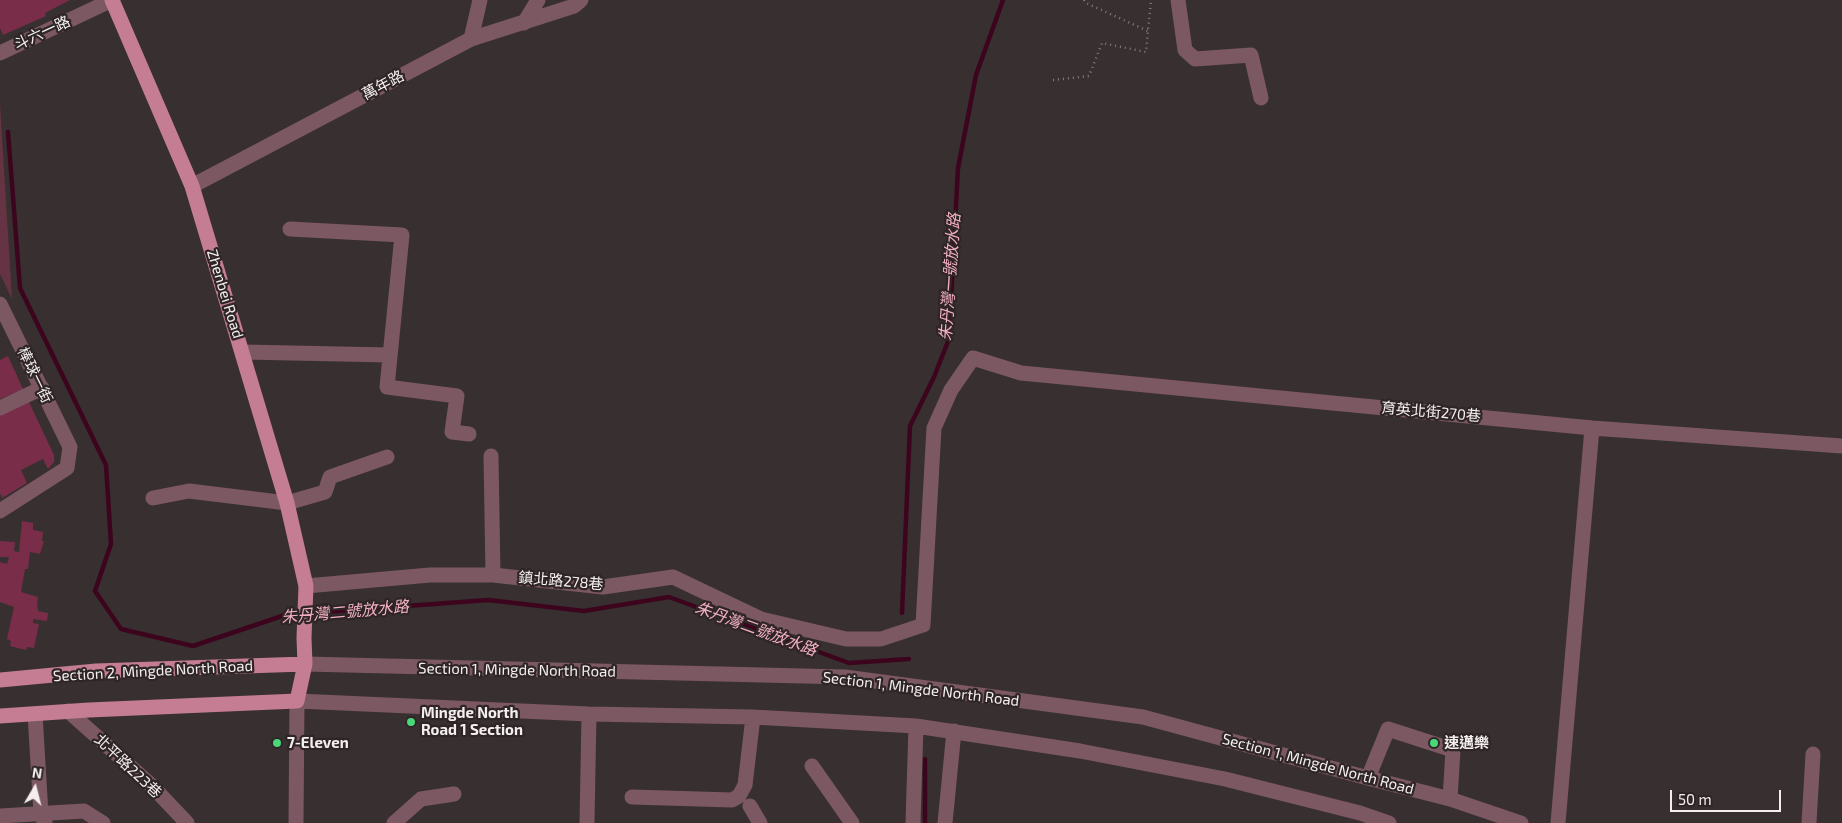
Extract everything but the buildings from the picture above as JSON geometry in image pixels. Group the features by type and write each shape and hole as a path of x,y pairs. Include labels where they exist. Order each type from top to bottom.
{"main road":[{"name":"Zhenbei Road","path":"112,0 192,186 287,503 305,593 305,664"},
{"name":"Section 2, Mingde North Road","path":"0,680 96,672 305,664"},
{"path":"0,716 68,711 298,701 305,664"}],"street":[{"name":"斗六一路","path":"1,50 112,0"},
{"path":"471,40 480,0"},
{"path":"524,23 538,0"},
{"name":"萬年路","path":"192,186 471,40 574,6 581,0"},
{"path":"1178,0 1185,50 1195,59 1251,55 1261,98"},
{"path":"290,229 402,234 388,387 456,396 452,432 469,434"},
{"name":"棒球一街","path":"0,304 70,447 67,468 0,511"},
{"path":"243,352 390,355"},
{"name":"育英北街270巷","path":"923,625 934,428 951,390 973,358 1021,373 1592,428 1842,446"},
{"path":"0,408 42,388"},
{"path":"1558,823 1592,428"},
{"path":"153,498 189,491 287,503 325,492 330,477 387,456"},
{"path":"491,456 493,575"},
{"name":"鎮北路278巷","path":"305,593 430,575 493,575 603,587 673,576 761,619 846,639 881,640 923,625"},
{"name":"Section 1, Mingde North Road","path":"305,664 844,677 1143,717 1450,799 1521,823"},
{"path":"296,823 298,701 588,714 753,717 916,726 1080,751 1225,779 1360,813 1390,823"},
{"name":"北平路223巷","path":"68,711 150,784 186,823"},
{"path":"35,714 43,818"},
{"path":"587,823 588,714"},
{"path":"632,797 732,800 739,796 745,786 753,717"},
{"path":"913,823 916,726"},
{"path":"1368,778 1388,729 1453,750 1450,799"},
{"path":"946,823 954,731"},
{"path":"1808,823 1813,754"},
{"path":"812,766 852,823"},
{"path":"394,823 421,799 454,794"},
{"path":"750,806 760,823"},
{"path":"0,816 43,818 84,811 103,823"}],"path":[{"path":"1084,0 1086,3 1148,31"},
{"path":"1053,80 1089,76 1102,43 1146,52 1152,0"}],"shaded area":[{"path":"0,104 12,299 0,274"}],"waterway":[{"name":"朱丹灣一號放水路","path":"902,613 910,426 934,377 949,339 958,168 976,75 1003,0"},
{"name":"朱丹灣二號放水路","path":"8,132 20,288 106,465 111,544 95,591 121,629 193,646 285,615 488,600 584,611 669,597 849,663 909,659"},
{"path":"925,759 925,823"}],"place":[{"name":"Mingde North Road 1 Section","path":"411,722"},
{"name":"7-Eleven","path":"277,743"},
{"name":"速邁樂","path":"1434,743"}]}
